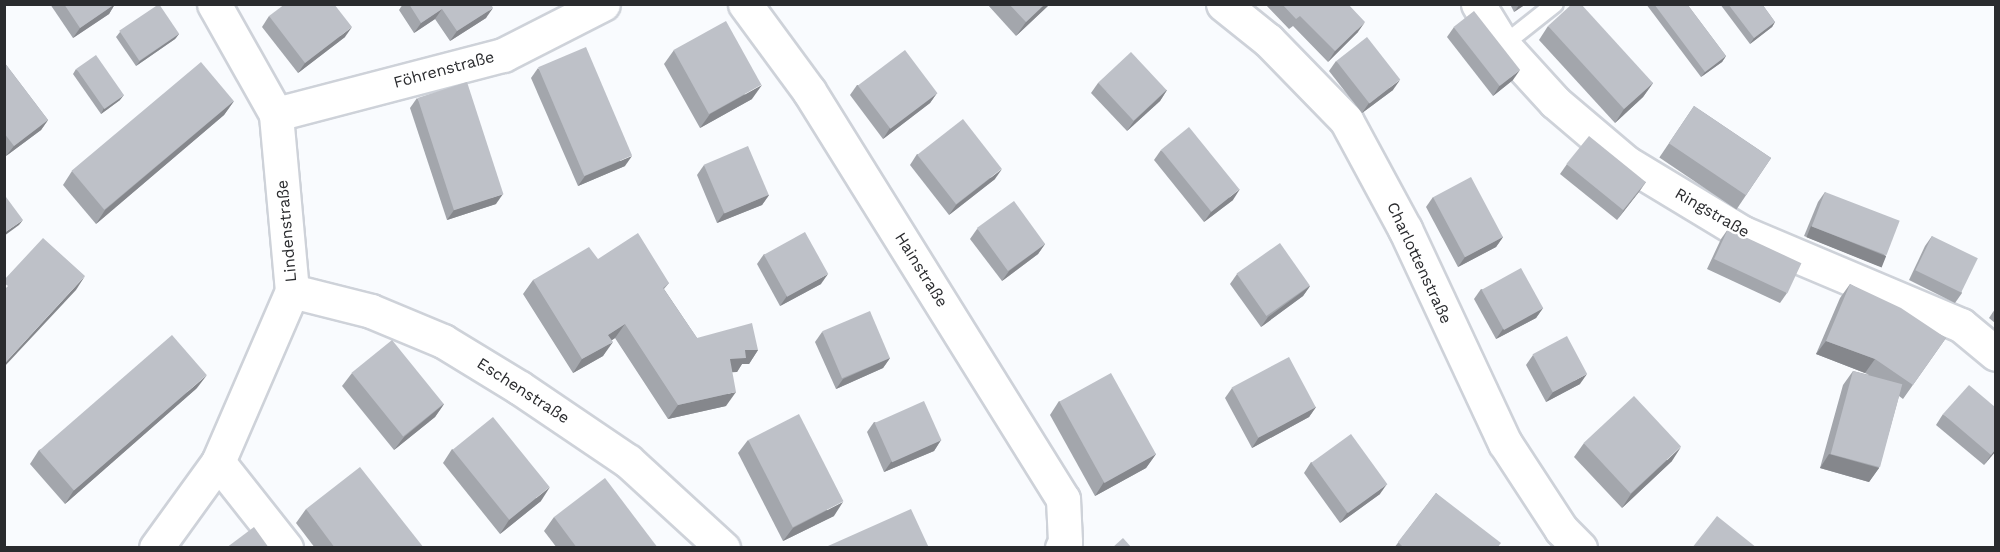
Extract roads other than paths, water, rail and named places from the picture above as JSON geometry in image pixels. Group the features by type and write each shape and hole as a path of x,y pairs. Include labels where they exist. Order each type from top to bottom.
{"street":[{"name":"Lindenstraße","path":"156,548 219,462 292,291 276,114 214,4"},
{"name":"Föhrenstraße","path":"276,114 503,55 603,4"},
{"name":"Hainstraße","path":"745,4 809,91 1064,499 1065,542 1062,548"},
{"name":"Charlottenstraße","path":"1223,4 1268,40 1346,120 1405,229 1505,443 1561,529 1580,548"},
{"name":"Ringstraße","path":"1478,4 1503,45 1555,102 1627,163 1743,233 1961,325 1995,354"},
{"name":"Eschenstraße","path":"292,291 371,311 443,340 520,388 628,461 723,548"},
{"path":"219,462 286,548"}],"lane":[{"path":"1503,45 1555,4"}]}
